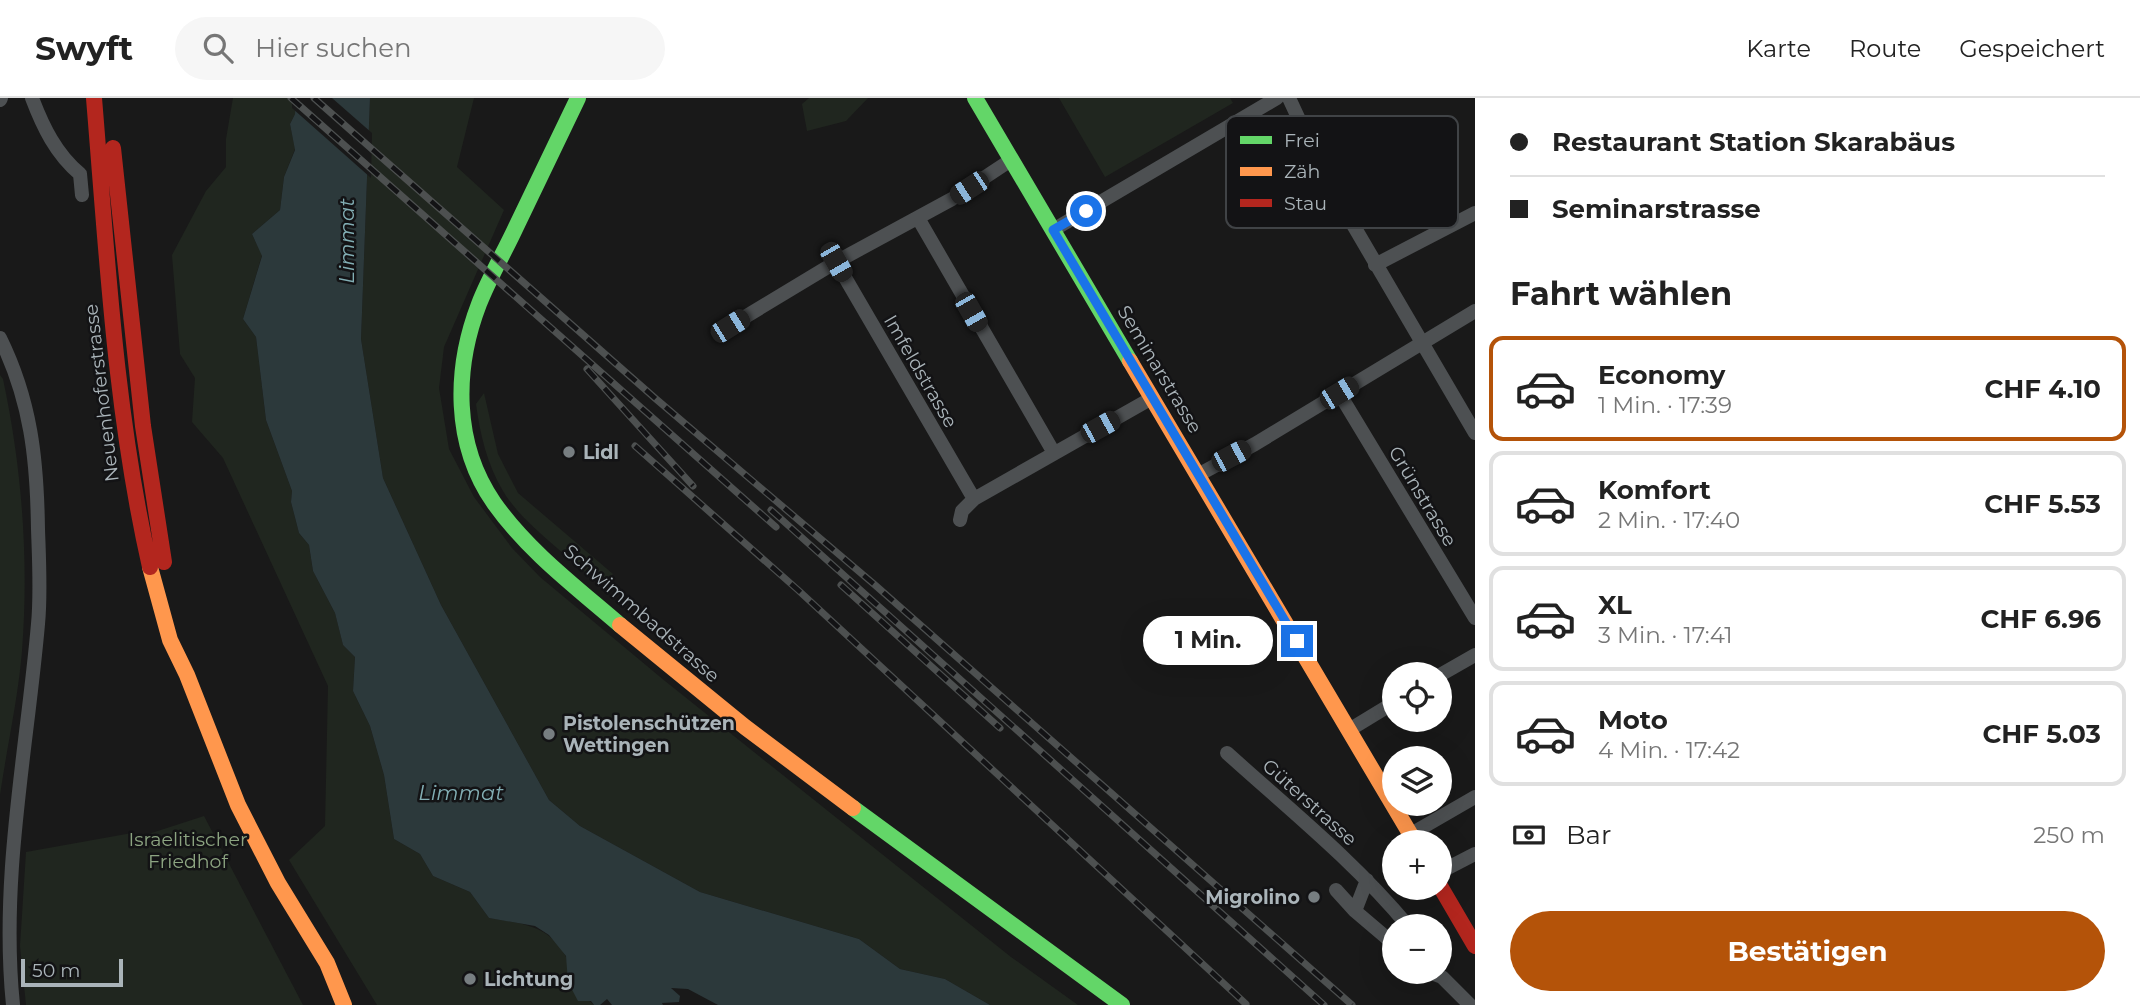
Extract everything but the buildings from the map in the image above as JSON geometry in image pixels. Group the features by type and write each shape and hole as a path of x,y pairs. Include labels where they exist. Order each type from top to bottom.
{"main road":[{"name":"Neuenhoferstrasse","path":"94,98 123,430 151,574 170,640 187,675 238,805 278,883 327,963 344,1005"},
{"name":"Neuenhoferstrasse","path":"107,98 152,494 187,675"},
{"name":"Schwimmbadstrasse","path":"578,98 469,330 463,355 461,404 464,431 481,480 513,527 557,569 702,695 1122,1005"},
{"name":"Seminarstrasse","path":"975,98 1408,830"},
{"path":"1448,900 1475,946"},
{"name":"Neuenhoferstrasse","path":"327,963 355,993 362,1005"}],"street":[{"path":"32,98 50,139 65,161 80,174 82,195"},
{"path":"1246,116 1277,98"},
{"path":"1289,98 1297,116"},
{"path":"1053,230 1226,128"},
{"path":"730,326 836,262 918,218 1012,160"},
{"path":"1458,222 1475,213"},
{"path":"918,218 1054,453"},
{"path":"1355,228 1475,433"},
{"path":"1376,265 1446,228"},
{"name":"Imfeldstrasse","path":"836,262 974,499"},
{"path":"1198,475 1475,312"},
{"path":"0,338 16,373 28,411 36,487 39,557 38,622 17,811 9,942 13,1005"},
{"name":"Grünstrasse","path":"1339,393 1475,618"},
{"path":"960,520 962,511 974,499 1152,398"},
{"path":"1452,668 1475,655"},
{"path":"1349,730 1382,710"},
{"name":"Güterstrasse","path":"1227,753 1367,880 1397,914"},
{"path":"1425,830 1475,797"},
{"path":"1452,865 1475,853"},
{"path":"1355,911 1367,880"},
{"path":"1336,890 1382,934"},
{"path":"1450,984 1470,1005"}],"green space":[{"path":"233,98 296,98 295,114 290,124 295,149 284,177 280,210 252,234 262,255 243,319 256,337 266,420 292,491 291,502 299,533 309,545 313,571 335,613 343,645 355,657 353,691 370,726 384,775 394,839 420,854 433,876 470,892 489,918 532,927 551,937 566,958 568,982 594,1005 377,1005 289,860 325,826 328,686 223,458 192,422 195,378 180,354 172,255 206,191 226,167 226,139"},
{"path":"370,98 474,98 457,167 504,210 444,347 439,388 449,449 474,497 512,548 540,577 665,681 1011,957 1078,1005 990,1005 945,979 900,969 859,939 700,892 580,826 549,800 441,605 383,478 361,339"},
{"path":"809,98 868,98 846,121 807,131 802,104"},
{"path":"1059,98 1230,98 1233,103 1105,177"},
{"path":"0,375 3,379 15,446 25,583 20,669 0,795"},
{"path":"484,393 498,454 518,493 613,574 607,580 592,578 520,514 503,491 488,460 480,426 476,404"},
{"name":"Israelitischer Friedhof","path":"204,816 303,1005 26,1005 20,946 26,852 132,833 133,839"}],"water":[{"name":"Limmat","path":"296,98 370,98 361,339 383,478 441,605 549,800 580,826 700,892 859,939 900,969 945,979 990,1005 718,1005 688,989 671,988 680,996 679,1002 662,1003 663,1005 612,1005 607,999 600,1005 594,1005 591,1001 578,1001 568,982 566,956 549,935 535,926 489,918 470,892 433,876 420,854 394,839 384,775 370,726 353,691 355,657 343,645 335,613 313,571 309,545 299,533 291,502 292,491 266,420 256,337 243,319 262,256 252,234 280,210 284,177 295,150 290,124 295,114"}],"pier":[{"path":"292,98 332,98 372,133 371,178 292,108"}],"railway":[{"path":"291,98 776,527"},
{"path":"314,98 656,399 875,585 1352,1005"},
{"path":"587,369 693,486"},
{"path":"635,446 798,590 1246,1004"},
{"path":"771,510 1324,1005"},
{"path":"841,585 1000,728"}],"traffic: fast":[{"path":"578,98 479,304 465,354 462,406 471,456 494,503 537,553 620,625"},
{"path":"975,98 1130,361"},
{"path":"853,808 1122,1005"}],"traffic: slow":[{"path":"1130,361 1408,830"},
{"path":"150,567 170,640 187,675 238,805 278,883 327,963 344,1005"},
{"path":"620,625 745,727 853,808"}],"traffic: jam":[{"path":"94,98 120,392 150,567"},
{"path":"113,148 143,426 164,562"},
{"path":"1448,900 1475,946"}],"place":[{"name":"Lidl","path":"569,452"},
{"name":"Pistolenschützen Wettingen","path":"549,734"},
{"name":"Migrolino","path":"1314,897"},
{"name":"Lichtung","path":"470,979"}],"route":[{"path":"1086,211 1053,230 1297,641"}]}
